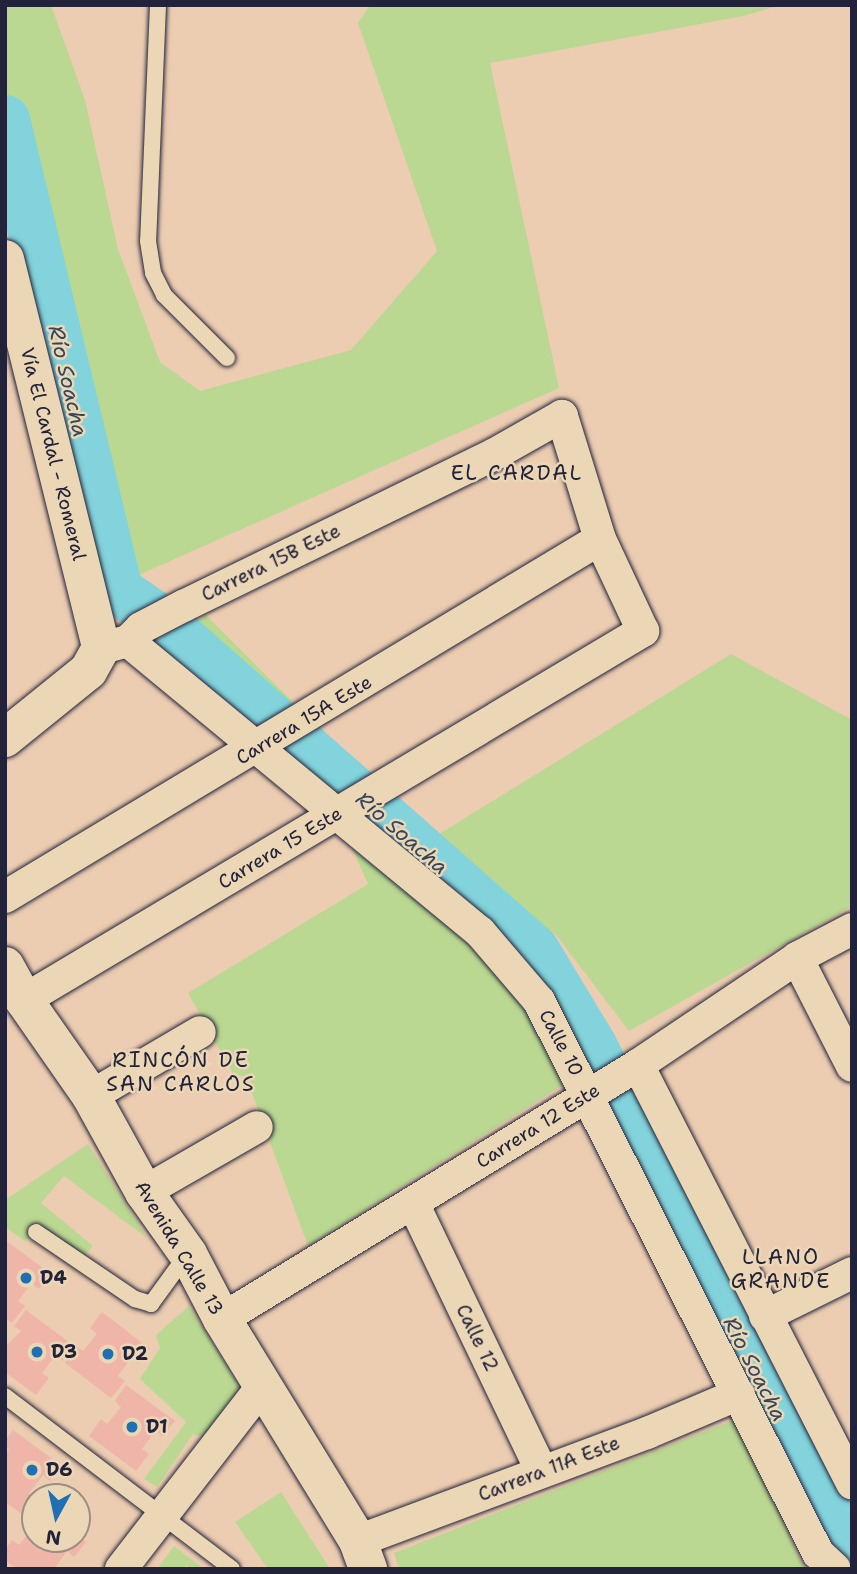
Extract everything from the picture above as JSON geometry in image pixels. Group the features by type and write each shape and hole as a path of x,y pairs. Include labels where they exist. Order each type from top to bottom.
{"main road":[{"name":"Vía El Cardal - Romeral","path":"5,259 123,639"},
{"name":"Carrera 15B Este","path":"5,738 123,639"},
{"name":"Avenida Calle 13","path":"5,966 24,1000 91,1096 144,1192 188,1254 222,1319 363,1555"}],"street":[{"name":"Carrera 15B Este","path":"123,639 185,605 493,455 562,416 600,539"},
{"name":"Carrera 15 Este","path":"24,1000 643,631 600,539"},
{"name":"Carrera 15A Este","path":"5,897 302,721 600,539"},
{"name":"Calle 10","path":"123,639 266,742 480,932 539,1001 593,1093 818,1553 835,1569"},
{"name":"Carrera 12 Este","path":"222,1319 593,1093 797,958 852,929"},
{"path":"797,958 852,1066"},
{"path":"91,1096 200,1032"},
{"path":"632,1068 852,1483"},
{"path":"144,1192 257,1127"},
{"name":"Calle 12","path":"413,1203 542,1472"},
{"path":"765,1316 852,1273"},
{"path":"121,1569 263,1385"},
{"name":"Carrera 11A Este","path":"363,1555 542,1472 739,1394"}],"lane":[{"path":"158,5 148,241 153,273 164,295 227,358"},
{"path":"36,1232 135,1299 151,1304 188,1254"},
{"path":"5,1396 232,1569"}],"green space":[{"path":"5,5 51,5 85,100 118,249 160,362 200,391 351,350 437,251 358,23 370,5 781,5 743,16 490,63 559,388 132,578 5,101"},
{"path":"206,615 428,838 550,938 634,1071 852,1495 852,1559 833,1543 600,1088 480,921 262,727 158,648"},
{"path":"731,654 852,720 852,906 629,1031 557,936 436,836"},
{"path":"350,844 476,943 531,1011 569,1081 308,1246 246,1077 233,1074 188,993 368,884"},
{"path":"88,1144 147,1238 64,1176 41,1203 93,1246 83,1257 39,1227 25,1241 5,1227 5,1200"},
{"path":"189,1306 243,1392 206,1438 193,1434 157,1487 144,1479 186,1422 140,1379 160,1348 156,1335"},
{"path":"739,1418 801,1563 809,1569 399,1569 394,1553"},
{"path":"281,1492 330,1569 268,1569 235,1522"},
{"path":"174,1546 204,1569 191,1569 186,1565 183,1569 157,1569"}],"building":[{"name":"D4","path":"5,1240 51,1274 39,1289 32,1283 18,1301 25,1306 12,1323 5,1318"},
{"name":"D3","path":"26,1310 74,1346 62,1361 56,1355 42,1373 49,1378 36,1395 5,1372 5,1347 21,1331 14,1326"},
{"name":"D2","path":"102,1312 150,1349 138,1364 132,1357 118,1376 125,1381 111,1398 65,1363 76,1346 83,1351 97,1334 90,1328"},
{"name":"D1","path":"126,1385 175,1421 162,1437 156,1430 142,1449 149,1454 136,1471 89,1436 101,1419 107,1424 121,1407 115,1401"},
{"name":"D6","path":"13,1430 62,1466 50,1481 43,1475 37,1483 21,1483 21,1514 5,1502 5,1455 9,1451 5,1441"},
{"path":"12,1540 19,1545 21,1542 21,1553 66,1553 54,1569 17,1569 5,1560 5,1550"}],"waterway":[{"name":"Río Soacha","path":"5,119 118,590 159,618 534,949 592,1045 841,1539 852,1552"}],"place":[{"name":"D4","path":"26,1278"},
{"name":"D3","path":"37,1352"},
{"name":"D2","path":"108,1354"},
{"name":"D1","path":"132,1427"},
{"name":"D6","path":"32,1470"}],"district":[{"name":"EL CARDAL","path":"517,473"},
{"name":"RINCÓN DE SAN CARLOS","path":"181,1072"},
{"name":"LLANO GRANDE","path":"781,1269"}]}
